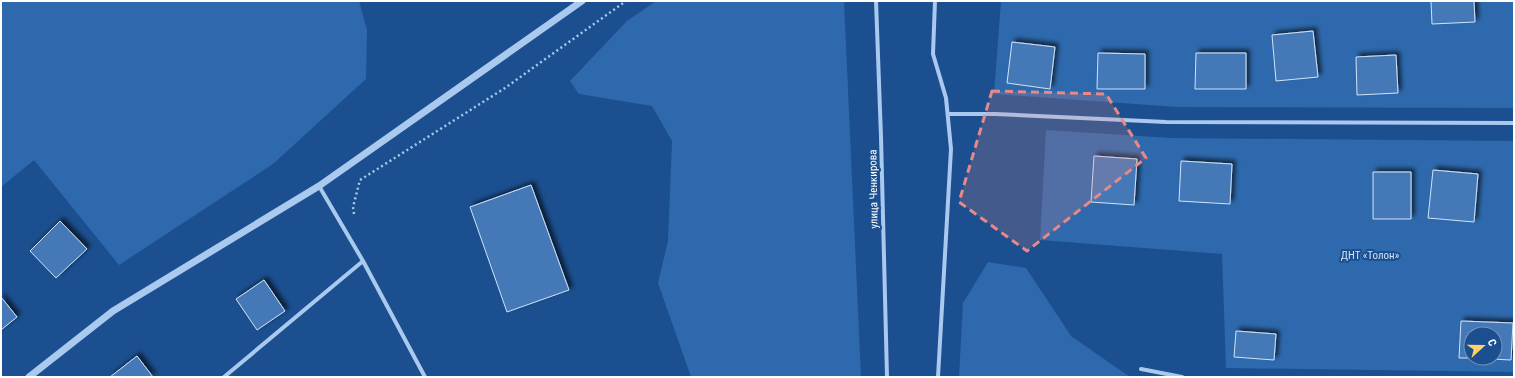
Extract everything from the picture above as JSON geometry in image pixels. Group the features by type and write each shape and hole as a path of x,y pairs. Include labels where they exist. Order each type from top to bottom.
{"street":[{"path":"29,377 113,311 319,186 582,1"},
{"name":"улица Ченкирова","path":"876,1 887,377"},
{"path":"935,1 933,54 946,98 951,149 938,377"},
{"path":"948,114 995,114 1166,122 1514,123"},
{"path":"319,186 362,261 425,377"},
{"path":"224,377 362,261"},
{"path":"1141,369 1182,377"}],"path":[{"path":"354,215 353,207 360,180 505,88 626,1"}],"highlighted area":[{"path":"992,91 1106,94 1146,158 1027,251 959,202"}],"green space":[{"path":"1,1 359,1 367,30 366,79 273,164 119,265 34,160 1,187"},
{"path":"656,1 844,1 861,377 691,377 658,283 668,241 672,141 652,106 579,94 570,81 627,21"},
{"path":"1001,1 1514,1 1514,108 1177,107 994,94"},
{"name":"ДНТ «Толон»","path":"1046,130 1171,138 1514,141 1514,372 1226,368 1222,254 1040,240"},
{"path":"988,262 1026,268 1071,336 1130,377 959,377 963,303"}],"building":[{"path":"1431,1 1474,1 1475,22 1432,24"},
{"path":"1313,31 1318,77 1276,81 1272,35"},
{"path":"1012,42 1055,47 1050,89 1007,83"},
{"path":"1098,53 1145,54 1145,89 1097,89"},
{"path":"1196,53 1246,53 1246,89 1195,89"},
{"path":"1396,55 1398,93 1357,95 1356,57"},
{"path":"1094,156 1137,159 1134,205 1091,202"},
{"path":"1181,161 1232,164 1230,204 1179,201"},
{"path":"1433,170 1478,174 1474,222 1428,218"},
{"path":"1373,172 1411,172 1411,219 1373,219"},
{"path":"531,185 569,290 507,312 470,207"},
{"path":"60,221 87,249 56,278 30,251"},
{"path":"264,280 285,311 257,330 236,299"},
{"path":"1,297 17,317 1,330"},
{"path":"1461,321 1513,323 1511,360 1503,360 1503,326 1463,326 1463,358 1459,358"},
{"path":"1236,331 1276,334 1274,360 1234,357"},
{"path":"137,356 153,377 110,377"}]}
